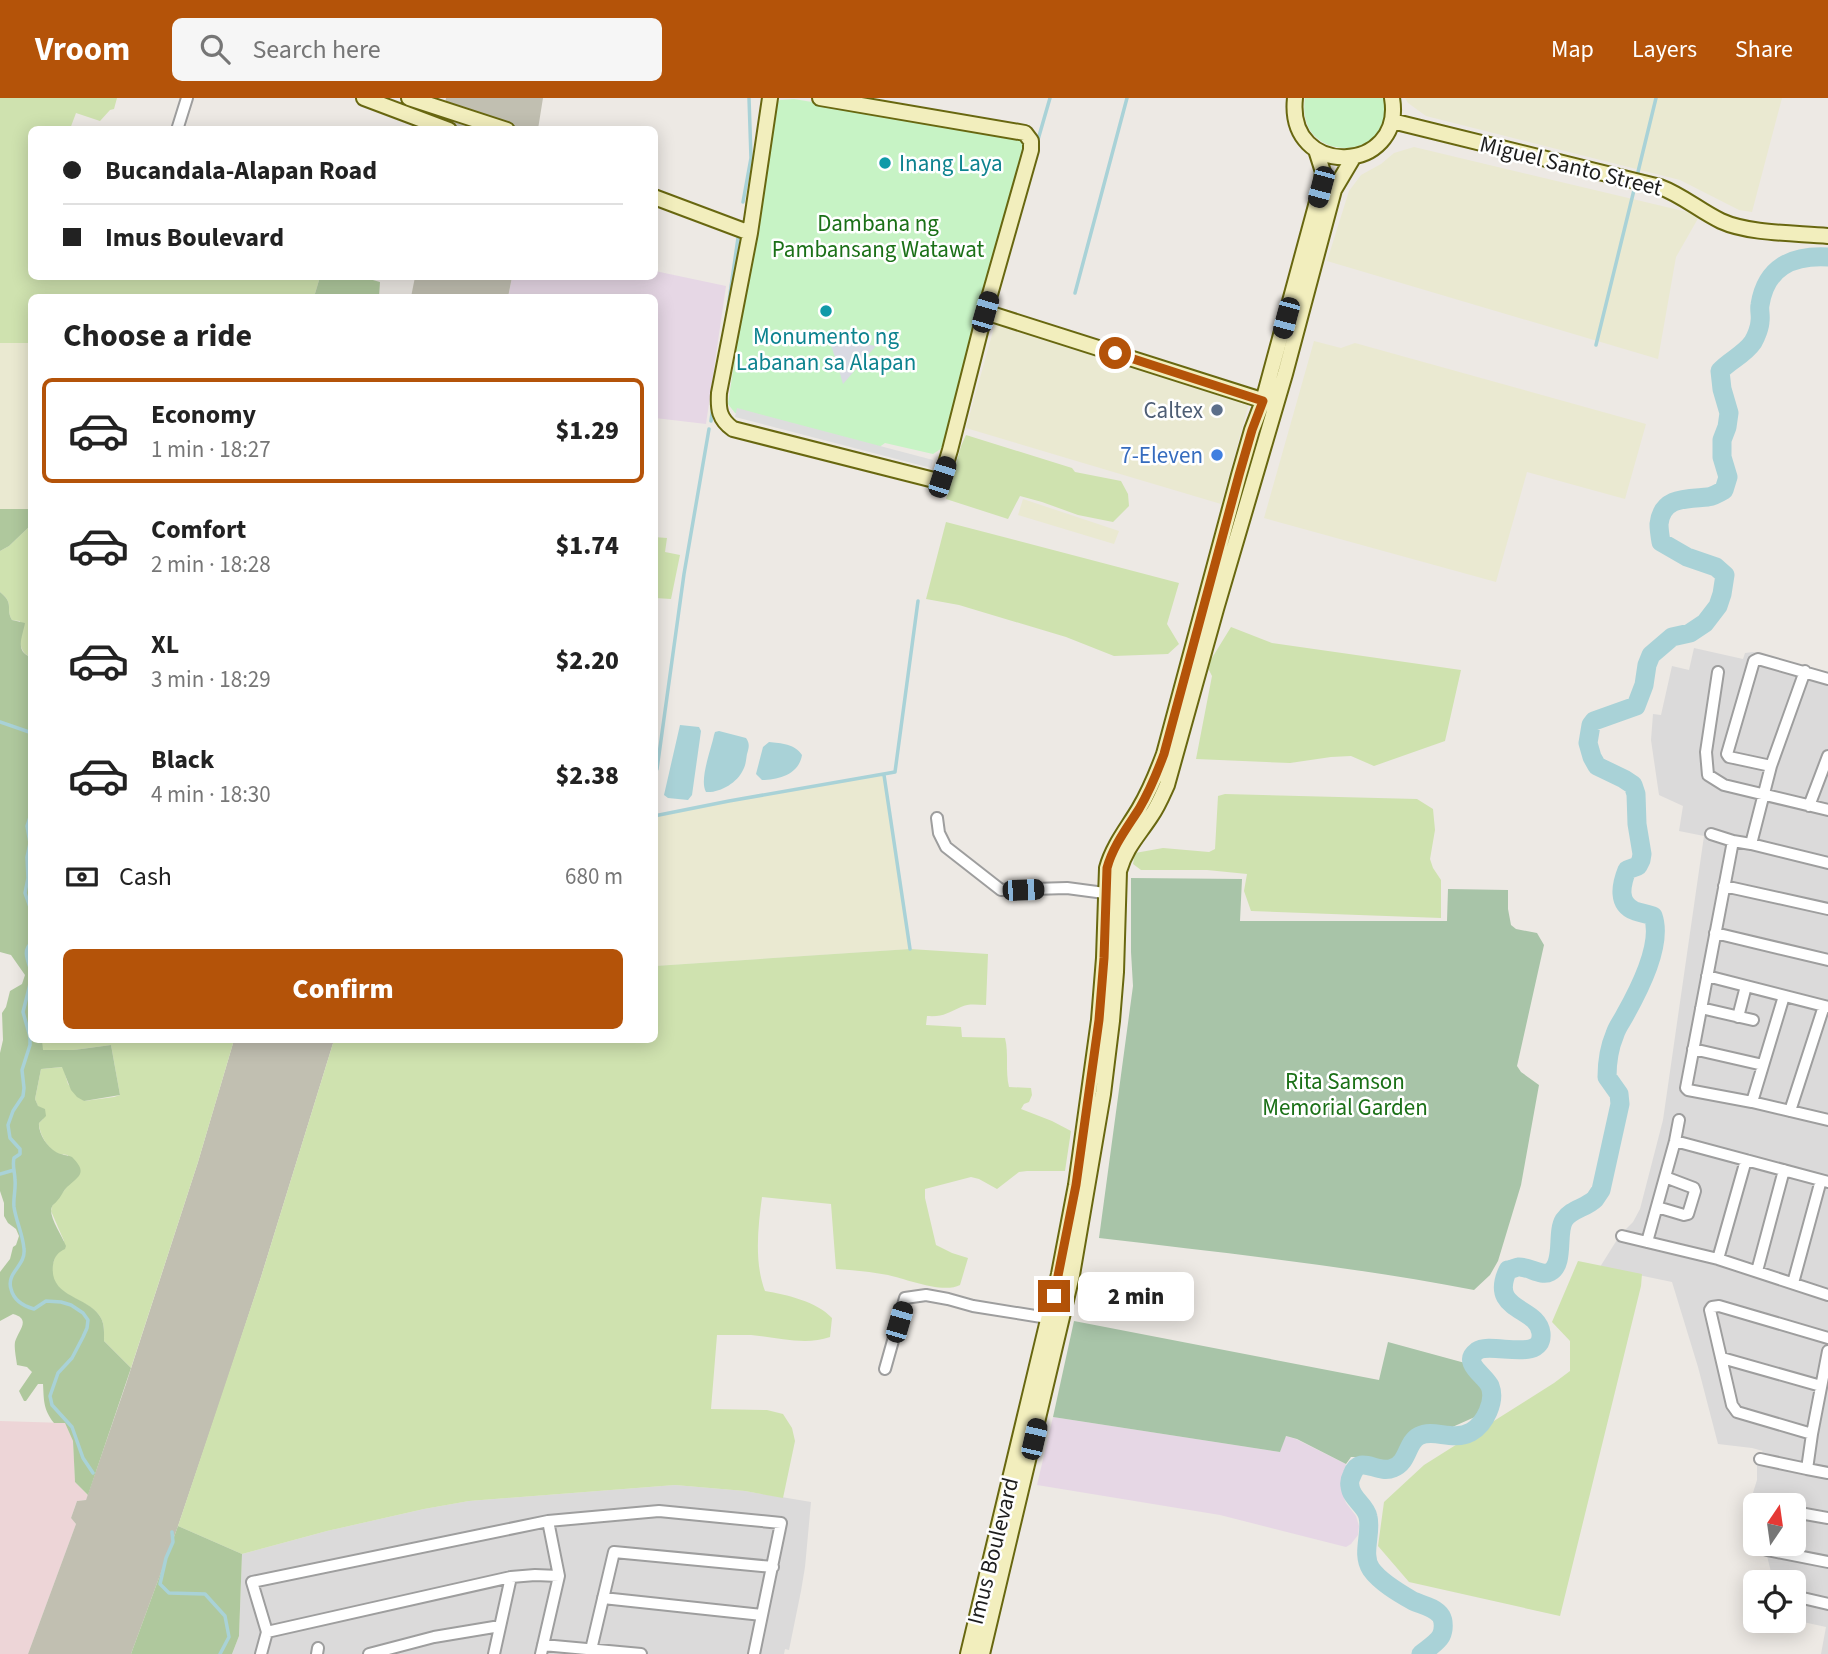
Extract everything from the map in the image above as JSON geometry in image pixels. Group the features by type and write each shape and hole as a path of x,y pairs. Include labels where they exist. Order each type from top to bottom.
{"main road":[{"path":"364,98 438,126"},
{"path":"409,98 496,126"},
{"path":"770,98 750,233 719,393 720,415 733,429 938,481 942,477 950,450 985,312 1031,150 1031,141 1025,133 820,98"},
{"path":"1295,98 1296,124 1304,138 1316,150 1340,158 1353,158 1379,143 1392,121 1392,98"},
{"name":"Miguel Santo Street","path":"1392,121 1660,187 1675,192 1728,223 1764,230 1828,236"},
{"name":"Imus Boulevard","path":"1269,403 1321,187 1323,172 1316,150"},
{"name":"Imus Boulevard","path":"982,1654 1055,1319 1059,1274 1105,1021 1104,958 1112,894 1107,868 1111,853 1141,806 1164,754 1252,430 1284,374 1334,190 1353,158"},
{"path":"658,198 750,233"},
{"path":"985,312 1269,403"},
{"name":"Imus Boulevard","path":"968,1654 1055,1319"}],"street":[{"path":"178,126 187,98"},
{"path":"1771,766 1729,757 1727,754 1754,661 1758,659 1828,679"},
{"path":"1751,844 1771,766 1805,671"},
{"path":"1718,672 1706,752 1708,775 1724,785 1828,810"},
{"path":"1809,806 1828,756"},
{"path":"937,818 939,833 946,847 1001,890 1067,888 1112,894"},
{"path":"1711,834 1828,863"},
{"path":"1733,841 1686,1086 1688,1090 1828,1120"},
{"path":"1724,887 1828,909"},
{"path":"1715,933 1828,960"},
{"path":"1707,976 1826,1006 1790,1111"},
{"path":"1738,1017 1746,986"},
{"path":"1752,1102 1784,996"},
{"path":"1701,1008 1753,1020"},
{"path":"1693,1049 1763,1065"},
{"path":"1647,1242 1679,1120"},
{"path":"1675,1142 1825,1181 1793,1283"},
{"path":"1718,1259 1746,1160"},
{"path":"1757,1271 1784,1170"},
{"path":"1657,1208 1684,1216 1688,1214 1696,1191 1665,1177"},
{"path":"1622,1236 1718,1259 1828,1294"},
{"path":"885,1369 905,1298 926,1295 973,1306 1055,1319"},
{"path":"1812,1434 1737,1412 1732,1405 1710,1310 1719,1306 1828,1338"},
{"path":"1807,1469 1828,1351"},
{"path":"1721,1358 1821,1387"},
{"path":"1760,1459 1828,1473"},
{"path":"261,1654 267,1632 252,1582 548,1521 659,1511 781,1523 754,1654"},
{"path":"1806,1514 1828,1518"},
{"path":"548,1521 559,1576 542,1650 641,1654"},
{"path":"591,1651 614,1552 773,1567"},
{"path":"1798,1556 1828,1562"},
{"path":"267,1632 511,1577 559,1576"},
{"path":"494,1654 511,1577"},
{"path":"603,1598 762,1615"},
{"path":"1806,1599 1828,1604"},
{"path":"369,1654 434,1637 500,1626"}],"shaded area":[{"path":"446,98 543,98 538,126 442,126"},
{"path":"658,272 726,286 706,424 658,418 658,294 509,294 511,280 658,280"},
{"path":"414,280 511,280 509,294 412,294"},
{"path":"828,337 876,346 843,384 836,360"},
{"path":"737,408 933,460 931,468 735,417"},
{"path":"1694,648 1743,659 1745,653 1753,652 1828,675 1828,1654 1821,1654 1826,1627 1806,1623 1806,1570 1770,1570 1767,1556 1806,1556 1806,1493 1753,1493 1757,1480 1757,1466 1753,1460 1763,1451 1718,1444 1672,1282 1600,1267 1640,1209 1663,1120 1704,836 1679,831 1683,806 1659,795 1651,740 1653,714 1661,715 1672,666 1689,670"},
{"path":"233,1043 333,1043 223,1393 131,1654 28,1654 76,1524 71,1518 77,1501 86,1500 198,1162"},
{"path":"1053,1417 1280,1452 1285,1436 1296,1439 1346,1464 1341,1489 1346,1503 1356,1516 1358,1535 1346,1547 1220,1515 1037,1485"},
{"path":"0,1421 65,1423 73,1441 75,1482 88,1495 86,1500 77,1501 75,1506 71,1518 76,1524 28,1654 0,1654"},
{"path":"675,1485 745,1491 811,1502 801,1591 789,1650 785,1649 784,1654 232,1654 239,1636 242,1554 327,1531 469,1501"}],"green space":[{"path":"0,98 117,98 114,109 100,121 76,113 71,126 28,126 28,280 319,280 315,294 28,294 28,343 0,343"},
{"path":"1305,98 1384,98 1385,119 1377,134 1363,144 1346,148 1329,145 1315,136 1306,121"},
{"path":"1405,98 1782,98 1752,212 1739,210 1680,180 1426,116"},
{"name":"Dambana ng Pambansang Watawat","path":"794,99 1016,136 1024,141 1025,151 942,448 933,454 885,443 872,450 735,413 728,404 748,269 761,217 773,106 780,100"},
{"path":"1414,147 1700,215 1676,257 1658,359 1327,261 1349,191 1361,175 1394,153"},
{"path":"319,280 380,282 379,294 315,294"},
{"path":"995,324 1249,403 1221,504 966,428"},
{"path":"1314,341 1341,348 1355,343 1646,424 1625,499 1527,472 1496,582 1264,518"},
{"path":"0,343 28,343 28,509 0,509"},
{"path":"966,435 1072,468 1075,472 1121,481 1128,494 1129,506 1113,522 1078,515 1020,496 1008,519 946,499"},
{"path":"1023,499 1119,531 1114,544 1018,515"},
{"path":"0,509 28,509 28,528 0,551"},
{"path":"946,522 1179,583 1167,624 1179,644 1168,654 1114,656 1066,637 959,605 926,599"},
{"path":"28,528 28,656 21,647 20,621 12,620 9,603 0,592 0,551"},
{"path":"658,537 667,538 665,552 680,555 671,599 658,598"},
{"path":"0,592 9,603 12,620 25,623 21,647 28,656 28,1043 42,1043 43,1050 74,1050 111,1045 120,1095 84,1101 71,1090 62,1067 41,1069 35,1099 38,1106 45,1109 46,1116 39,1123 40,1131 49,1147 72,1157 81,1171 51,1208 51,1214 66,1246 54,1260 53,1276 62,1290 99,1315 103,1324 104,1341 131,1368 88,1495 75,1482 73,1441 65,1423 54,1423 48,1413 43,1384 38,1384 26,1401 19,1391 32,1372 27,1367 17,1365 15,1342 22,1319 13,1314 0,1321 0,1272 10,1259 19,1236 4,1216 0,1191 2,1013 10,991 22,984 25,975 11,955 0,952"},
{"path":"1231,627 1272,643 1461,670 1445,741 1374,766 1351,756 1290,763 1196,759 1212,676 1207,666"},
{"path":"884,774 910,949 658,966 658,815"},
{"path":"1225,794 1417,799 1433,809 1435,830 1430,859 1441,880 1441,918 1251,911 1244,891 1247,874 1207,870 1141,870 1133,864 1135,853 1163,848 1209,852 1215,849 1218,796"},
{"name":"Rita Samson Memorial Garden","path":"1131,878 1242,879 1240,921 1447,921 1448,889 1508,890 1511,925 1516,929 1537,933 1544,945 1517,1066 1539,1085 1521,1185 1498,1261 1490,1275 1474,1290 1334,1267 1099,1238 1133,986"},
{"path":"910,949 988,954 986,1005 967,1005 942,1015 927,1016 926,1025 961,1027 962,1037 1005,1038 1009,1087 1031,1088 1029,1102 1021,1109 1071,1131 1065,1171 1019,1172 997,1189 971,1177 925,1189 936,1245 968,1258 960,1285 944,1288 888,1275 836,1269 831,1204 762,1197 758,1256 765,1291 818,1307 832,1318 830,1337 801,1341 751,1335 717,1335 711,1409 767,1410 783,1414 792,1428 795,1441 783,1498 745,1491 675,1485 469,1501 327,1531 242,1554 178,1526 261,1277 333,1043 658,1043 658,966"},
{"path":"42,1043 233,1043 198,1162 131,1368 104,1341 103,1324 99,1315 67,1294 54,1281 54,1260 64,1241 51,1211 66,1188 68,1155 53,1151 44,1140 39,1123 43,1119 35,1099 41,1069 63,1067 68,1084 84,1101 120,1095 111,1045 42,1051"},
{"path":"1578,1261 1642,1274 1560,1616 1409,1582 1378,1546 1384,1502 1424,1465 1570,1371 1570,1341 1552,1322"},
{"path":"1074,1321 1379,1380 1388,1342 1465,1363 1485,1385 1486,1399 1484,1408 1477,1416 1448,1429 1421,1429 1406,1442 1400,1462 1351,1457 1346,1464 1286,1436 1280,1452 1053,1417"},
{"path":"178,1526 242,1554 239,1636 232,1654 131,1654"}],"water":[{"path":"680,725 699,727 701,731 692,795 688,800 668,798 664,795"},
{"path":"715,732 746,738 749,746 740,775 722,789 706,792 706,765"},
{"path":"769,742 792,746 802,755 797,767 787,775 762,780 756,774 763,747"}],"waterway":[{"path":"743,202 751,158 749,98"},
{"path":"1037,143 1050,98"},
{"path":"1075,293 1127,98"},
{"path":"1637,176 1656,98"},
{"path":"1596,345 1634,190"},
{"path":"725,329 738,238"},
{"path":"1421,1654 1441,1636 1442,1618 1435,1610 1390,1587 1371,1569 1367,1557 1368,1517 1351,1491 1350,1479 1355,1469 1360,1466 1387,1469 1398,1465 1419,1436 1431,1433 1464,1435 1481,1424 1492,1398 1490,1386 1473,1364 1473,1355 1477,1351 1493,1348 1526,1350 1540,1342 1538,1324 1504,1294 1508,1270 1522,1267 1546,1273 1555,1268 1564,1220 1595,1199 1601,1190 1620,1104 1619,1094 1607,1077 1610,1050 1617,1029 1648,967 1655,940 1655,927 1653,916 1629,908 1622,894 1627,870 1638,866 1642,854 1636,794 1633,785 1597,766 1588,743 1591,725 1594,721 1636,706 1651,655 1672,637 1690,633 1705,623 1718,606 1725,575 1716,567 1687,557 1661,542 1661,515 1665,508 1677,501 1710,497 1724,490 1728,477 1722,457 1722,440 1729,413 1720,371 1754,340 1759,326 1763,292 1775,273 1792,261 1828,257"},
{"path":"711,421 713,405"},
{"path":"658,762 684,574 709,429"},
{"path":"658,815 895,772 918,601"},
{"path":"0,722 28,732"},
{"path":"884,775 910,949"},
{"path":"28,823 28,832"},
{"path":"28,852 28,878"},
{"path":"28,878 25,893 28,902"},
{"path":"28,948 28,961"},
{"path":"28,992 23,1012 28,1030"},
{"path":"30,1043 22,1070 23,1096 8,1125 10,1138 20,1149 20,1154 13,1161 14,1204 24,1249 22,1260 10,1283 14,1297 26,1306 34,1309 46,1301 61,1302 71,1305 88,1320 87,1328 72,1358 58,1373 50,1396 52,1405 72,1427 83,1458 93,1473"},
{"path":"0,1174 14,1170"},
{"path":"172,1532 173,1542 160,1584 169,1593 205,1594 225,1616 229,1637 220,1654"}],"place":[{"name":"Inang Laya","path":"885,163"},
{"name":"Monumento ng Labanan sa Alapan","path":"826,311"},
{"name":"Caltex","path":"1217,410"},
{"name":"7-Eleven","path":"1217,455"}],"route":[{"path":"1054,1296 1076,1185 1099,1020 1107,868 1111,853 1141,806 1164,754 1239,475 1263,401 1115,353"}]}
